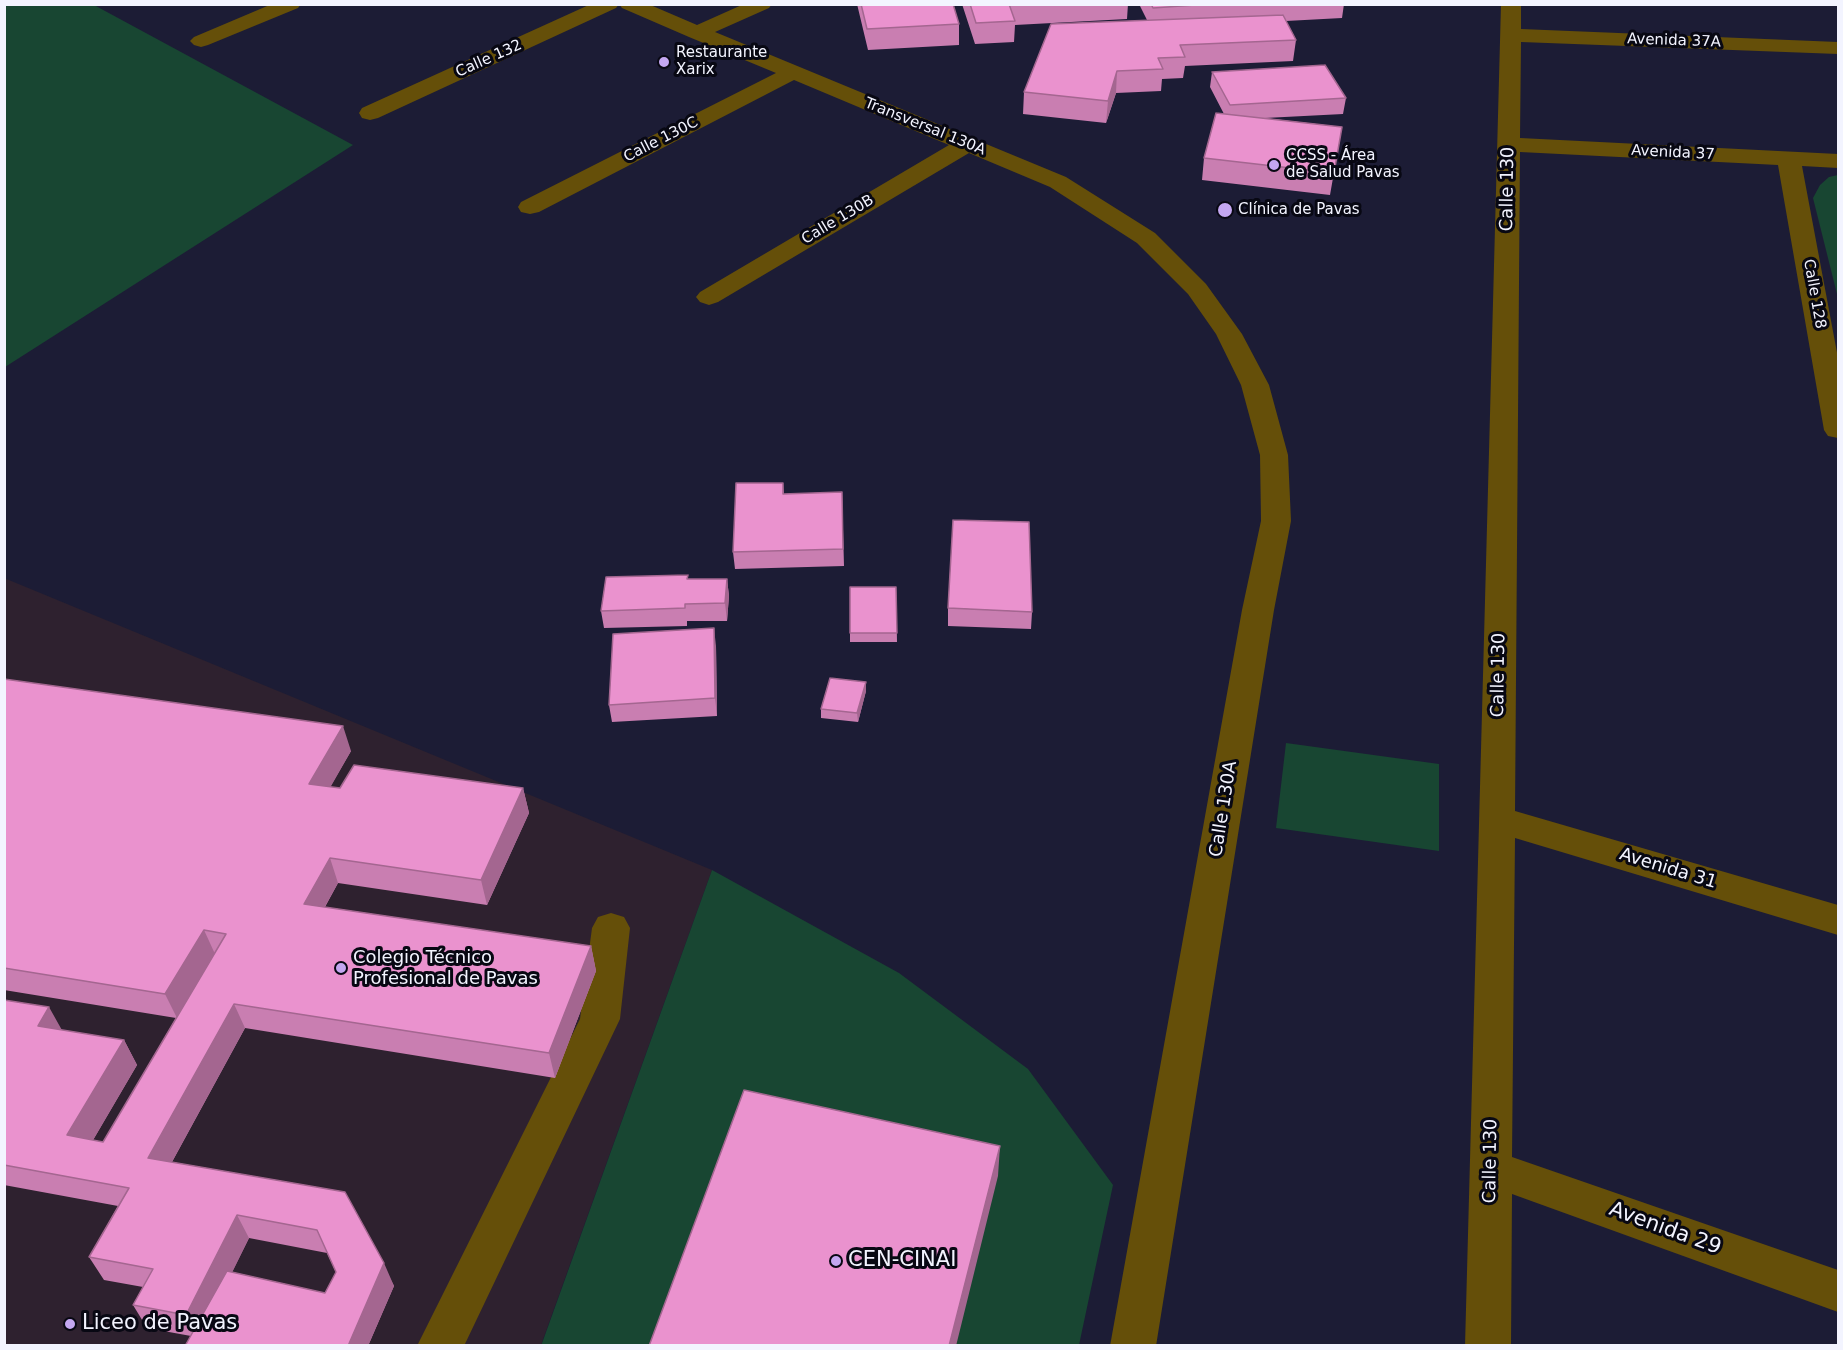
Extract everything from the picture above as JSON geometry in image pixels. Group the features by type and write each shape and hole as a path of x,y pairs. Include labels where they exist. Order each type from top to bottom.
{"street":[{"path":"201,41 291,4"},
{"name":"Calle 132","path":"370,113 609,4"},
{"name":"Transversal 130A","path":"629,4 1058,182 1146,238 1197,289"},
{"path":"696,33 762,4"},
{"name":"Avenida 37A","path":"1510,20 1839,48"},
{"name":"Calle 130","path":"1488,1346 1510,20"},
{"name":"Calle 130C","path":"530,207 792,73"},
{"name":"Calle 130B","path":"709,297 968,144"},
{"name":"Avenida 37","path":"1508,144 1839,161"},
{"name":"Calle 128","path":"1789,159 1839,430"},
{"name":"Calle 130A","path":"1133,1346 1257,610 1276,520 1274,455 1255,385 1229,334 1197,289"},
{"name":"Avenida 31","path":"1497,819 1839,920"},
{"path":"440,1346 600,1019 611,928"},
{"name":"Avenida 29","path":"1491,1168 1839,1291"}],"shaded area":[{"name":"Colegio Técnico Profesional de Pavas","path":"4,578 712,870 541,1345 5,1345"}],"green space":[{"path":"5,4 94,5 353,145 5,367"},
{"path":"1838,175 1838,298 1813,198 1820,185 1829,177"},
{"path":"1286,743 1439,764 1439,851 1276,828"},
{"path":"712,870 899,973 1028,1069 1113,1185 1079,1345 541,1346"}],"building":[{"path":"861,4 953,4 959,24 867,29"},
{"path":"970,4 1009,4 1015,21 976,23"},
{"path":"1151,4 1209,4 1153,8"},
{"path":"1283,15 1296,40 1180,45 1185,57 1158,58 1163,69 1117,71 1108,101 1024,92 1051,24"},
{"path":"1325,65 1346,98 1230,105 1212,72"},
{"path":"1216,113 1342,127 1334,173 1204,158"},
{"path":"736,483 783,483 783,494 842,492 843,549 733,552"},
{"path":"953,520 1029,522 1032,612 948,608"},
{"path":"688,575 687,579 727,579 725,603 685,604 685,608 601,611 606,577"},
{"path":"850,587 896,587 897,633 850,633"},
{"path":"714,628 715,698 609,705 613,634"},
{"path":"830,678 866,682 857,713 821,709"},
{"path":"4,679 343,726 309,784 340,788 354,765 523,788 481,880 330,858 304,904 591,946 549,1053 234,1004 148,1158 345,1192 384,1263 348,1346 185,1346 227,1271 325,1293 336,1272 317,1230 237,1215 186,1315 133,1305 153,1269 89,1257 129,1188 4,1165 4,1000 49,1007 38,1026 124,1040 67,1135 103,1142 226,934 204,930 165,994 4,968"},
{"name":"CEN-CINAI","path":"744,1090 1000,1146 949,1346 649,1346"}],"place":[{"name":"Restaurante Xarix","path":"664,62"},
{"name":"CCSS - Área de Salud Pavas","path":"1274,165"},
{"name":"Clínica de Pavas","path":"1225,210"},
{"name":"Colegio Técnico Profesional de Pavas","path":"341,968"},
{"name":"CEN-CINAI","path":"836,1261"},
{"name":"Liceo de Pavas","path":"70,1324"}]}
